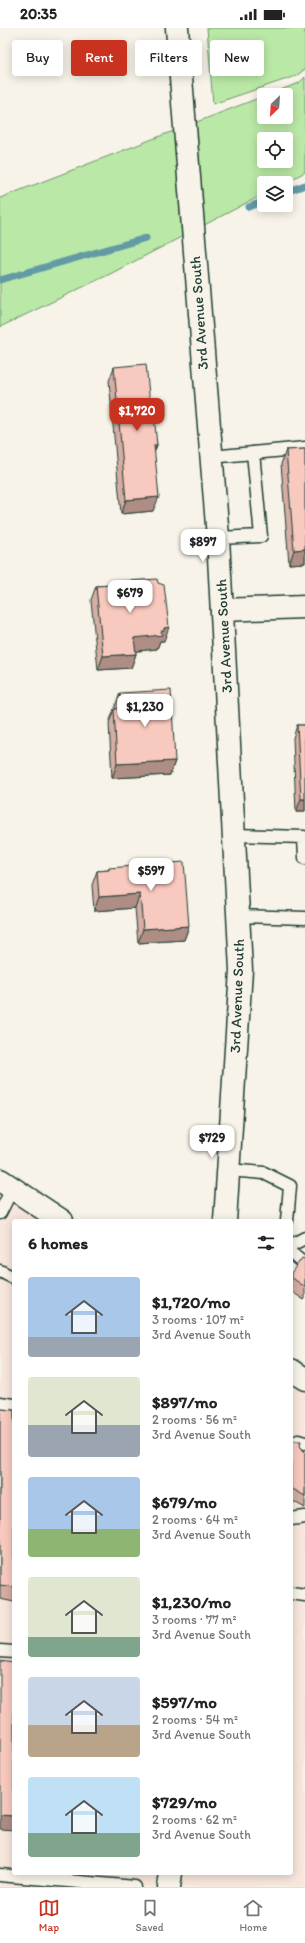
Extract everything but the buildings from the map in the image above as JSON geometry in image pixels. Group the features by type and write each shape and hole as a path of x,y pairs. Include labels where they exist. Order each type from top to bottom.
{"main road":[{"name":"3rd Avenue South","path":"177,28 210,457 218,538 241,970 225,1219"},
{"path":"222,610 305,606"},
{"path":"6,1185 59,1219"},
{"path":"293,1371 305,1379"},
{"path":"169,1887 171,1875"}],"lane":[{"path":"210,457 305,448"},
{"path":"218,538 262,536 253,453"},
{"path":"234,835 304,837 305,858"},
{"path":"238,916 305,918"},
{"path":"228,1170 264,1173 290,1186 287,1219"},
{"path":"0,1214 6,1185"},
{"path":"293,1244 305,1238"},
{"path":"293,1255 303,1263"},
{"path":"0,1271 12,1277"},
{"path":"0,1404 12,1405"},
{"path":"293,1444 298,1441 305,1442"},
{"path":"293,1519 305,1518"},
{"path":"293,1593 305,1595"},
{"path":"0,1651 12,1652"},
{"path":"0,1875 135,1887"}],"shaded area":[{"path":"0,1180 59,1219 12,1219 12,1875 293,1875 293,1363 305,1370 305,1887 0,1887"}],"green space":[{"path":"207,28 305,28 305,69 296,76 213,104 211,76 264,76 264,40 210,40 210,66"},
{"path":"305,77 305,172 293,179 293,176 257,176 257,198 110,274 0,327 0,198 257,99 257,124 293,124 293,88 286,88 299,83"}],"waterway":[{"path":"293,189 305,185"},
{"path":"249,207 257,204"},
{"path":"0,280 146,238"}]}
